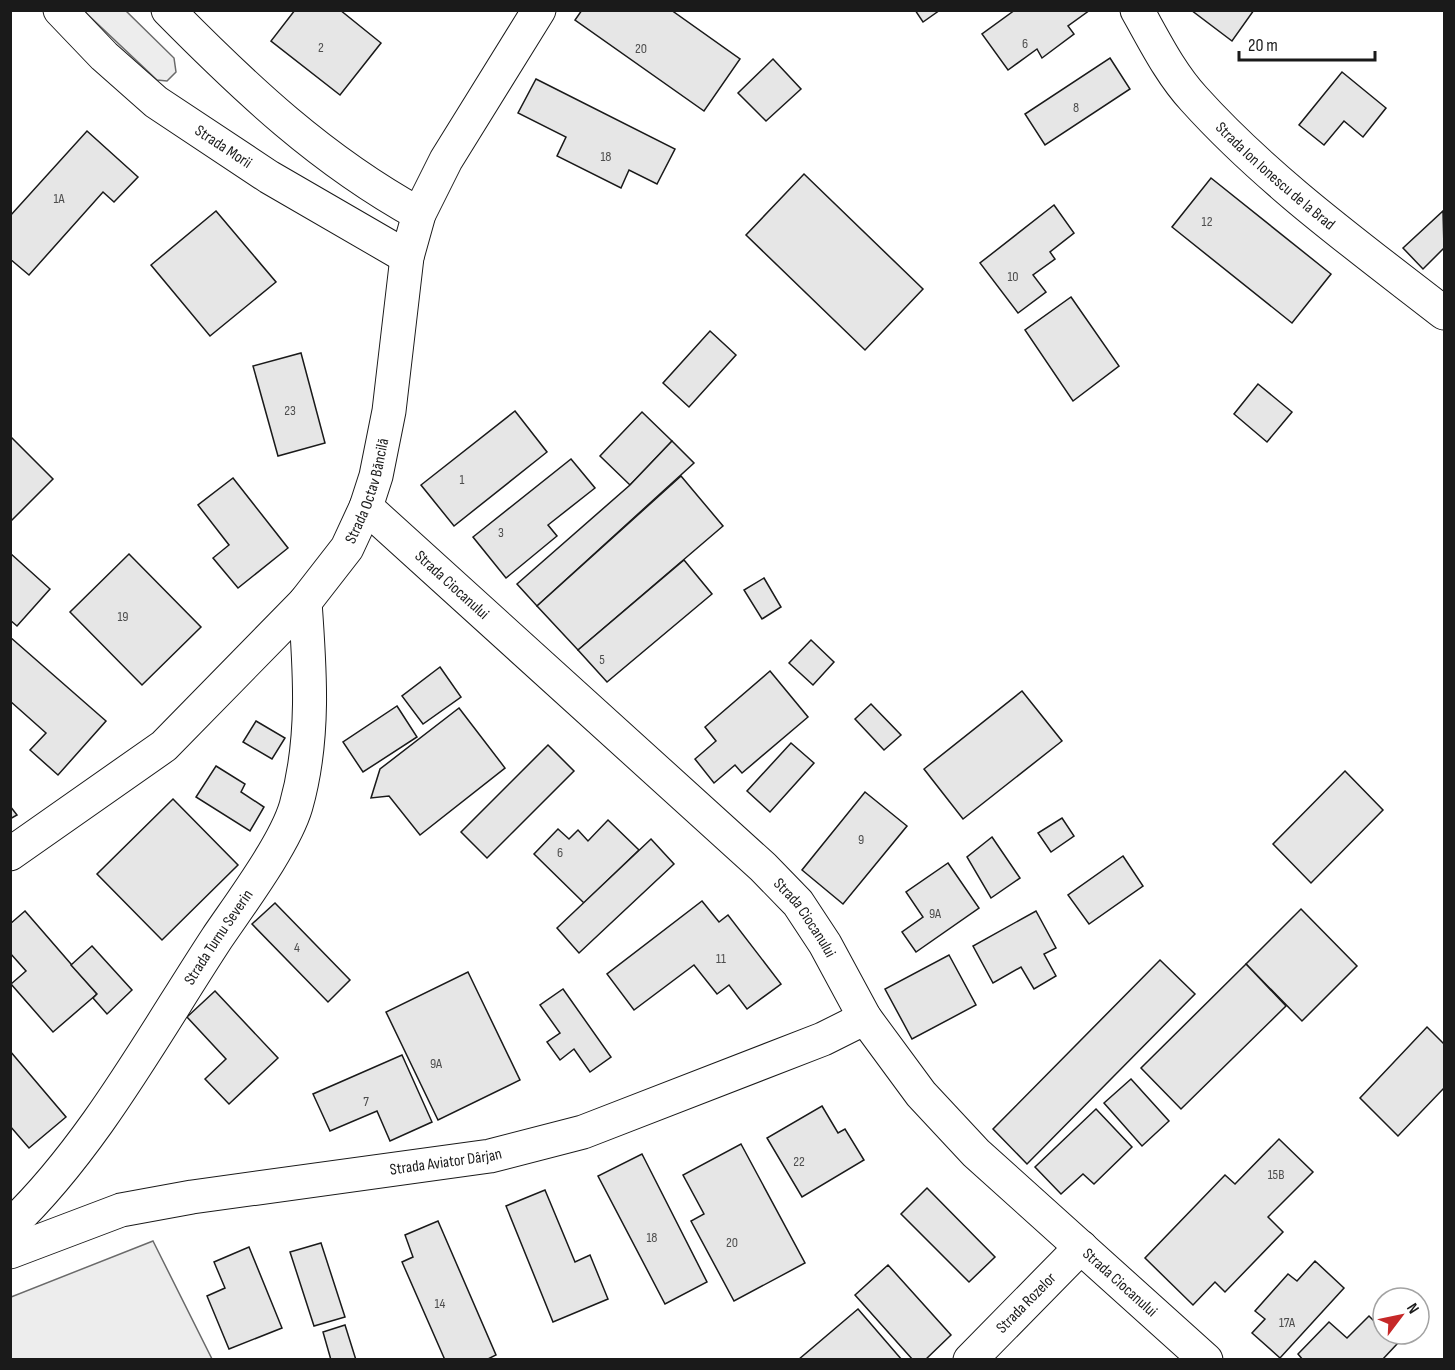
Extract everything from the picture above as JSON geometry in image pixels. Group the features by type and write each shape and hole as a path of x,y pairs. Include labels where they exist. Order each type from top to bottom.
{"street":[{"name":"Strada Morii","path":"60,10 104,56 156,102 269,177 407,257"},
{"path":"168,10 235,78 297,133 385,195 419,214"},
{"name":"Strada Octav Băncilă","path":"10,854 164,746 305,602 347,548 366,507 389,411 407,257 419,214 446,160 539,10"},
{"name":"Strada Ion Ionescu de la Brad","path":"1137,10 1172,71 1193,98 1246,151 1352,241 1444,313"},
{"name":"Strada Ciocanului","path":"366,507 770,874 798,903 825,944 865,1018 889,1054 936,1111 976,1153 1206,1359"},
{"name":"Strada Turnu Severin","path":"10,1226 64,1168 104,1111 257,878 295,809 309,736 310,673 305,602"},
{"name":"Strada Aviator Dârjan","path":"10,1252 121,1210 192,1197 490,1156 583,1132 823,1039 865,1018"},
{"name":"Strada Rozelor","path":"970,1359 1081,1247"}],"shaded area":[{"path":"84,11 126,11 174,58 176,72 167,81 157,80"},
{"path":"153,1241 212,1359 11,1359 11,1297"}],"building":[{"path":"295,10 340,10 381,43 340,95 271,41"},
{"path":"582,10 671,10 740,59 704,111 575,20"},
{"path":"915,10 940,10 923,22"},
{"path":"1015,10 1090,10 1068,26 1074,34 1042,58 1037,49 1008,70 982,34"},
{"path":"1191,10 1254,10 1232,41"},
{"path":"1110,58 1130,89 1045,145 1025,114"},
{"path":"773,59 801,89 766,121 738,93"},
{"path":"1342,72 1386,108 1363,137 1344,121 1324,145 1299,125"},
{"path":"536,79 675,149 657,184 629,170 621,188 557,156 566,137 518,113"},
{"path":"87,131 138,177 114,202 103,192 29,275 10,259 10,216"},
{"path":"804,174 923,289 865,350 746,235"},
{"path":"1211,178 1331,274 1292,323 1172,227"},
{"path":"1054,205 1074,233 1050,252 1055,259 1033,275 1046,292 1018,313 980,263"},
{"path":"216,211 276,282 210,336 151,265"},
{"path":"1443,211 1444,248 1423,269 1403,248"},
{"path":"1071,297 1119,366 1073,401 1025,330"},
{"path":"710,331 736,355 689,407 663,383"},
{"path":"301,353 325,443 278,456 253,366"},
{"path":"1258,384 1292,412 1267,442 1234,414"},
{"path":"515,411 547,452 454,526 421,485"},
{"path":"642,412 672,441 630,485 600,456"},
{"path":"10,436 53,479 10,522"},
{"path":"672,441 694,463 537,606 517,584 630,485"},
{"path":"571,459 595,488 548,525 557,536 506,578 473,537"},
{"path":"681,476 723,526 578,650 537,606"},
{"path":"233,478 288,548 238,588 213,558 229,545 198,505"},
{"path":"10,553 50,589 17,626 10,620"},
{"path":"129,554 201,627 142,685 70,612"},
{"path":"684,560 712,594 607,682 578,650"},
{"path":"764,578 781,607 762,619 744,590"},
{"path":"10,637 106,721 58,775 30,750 46,733 10,701"},
{"path":"811,640 834,662 813,685 789,663"},
{"path":"440,667 461,697 423,724 402,696"},
{"path":"770,671 808,717 742,773 735,765 714,783 695,759 716,741 705,727"},
{"path":"1022,691 1062,741 963,819 924,769"},
{"path":"871,704 901,735 884,750 855,719"},
{"path":"397,706 417,737 363,772 343,742"},
{"path":"459,708 505,768 420,835 389,796 371,798 380,769"},
{"path":"256,721 285,738 272,759 243,742"},
{"path":"791,743 814,763 770,812 747,791"},
{"path":"548,745 574,771 487,858 461,832"},
{"path":"216,766 245,784 241,792 264,807 250,831 196,797"},
{"path":"1345,771 1383,810 1311,883 1273,844"},
{"path":"865,792 907,826 843,904 802,870"},
{"path":"173,799 238,865 162,940 97,874"},
{"path":"10,806 17,815 10,819"},
{"path":"1062,818 1074,836 1051,852 1038,833"},
{"path":"608,820 639,850 584,903 534,854 558,829 569,839 578,830 588,841"},
{"path":"992,837 1020,878 991,898 967,857"},
{"path":"651,839 674,864 579,953 557,928"},
{"path":"1123,856 1143,886 1089,924 1068,895"},
{"path":"948,863 979,908 916,952 902,932 923,917 906,892"},
{"path":"702,901 719,922 728,915 781,984 747,1009 729,985 717,994 694,965 634,1010 607,974"},
{"path":"275,903 350,980 328,1002 252,924"},
{"path":"1301,909 1357,966 1302,1021 1246,964"},
{"path":"25,911 97,994 53,1032 11,984 26,971 10,953 10,924"},
{"path":"1036,911 1056,948 1044,954 1056,976 1034,989 1021,967 993,983 973,946"},
{"path":"92,946 132,990 107,1014 93,998 97,994 71,965"},
{"path":"949,955 976,1005 912,1039 885,989"},
{"path":"1160,960 1195,994 1027,1164 993,1129"},
{"path":"1246,964 1286,1006 1181,1109 1141,1068"},
{"path":"468,972 520,1080 438,1120 386,1012"},
{"path":"563,989 611,1057 590,1072 574,1049 560,1060 547,1042 560,1033 540,1005"},
{"path":"215,991 278,1058 229,1104 205,1079 226,1059 187,1017"},
{"path":"1427,1027 1444,1044 1444,1088 1398,1136 1360,1098"},
{"path":"10,1051 66,1117 29,1148 10,1126"},
{"path":"402,1055 432,1122 390,1141 377,1111 330,1131 313,1094"},
{"path":"1131,1079 1169,1121 1142,1146 1104,1103"},
{"path":"822,1106 838,1133 845,1129 864,1160 802,1197 767,1138"},
{"path":"1096,1109 1132,1147 1094,1184 1083,1174 1061,1194 1035,1167"},
{"path":"1279,1139 1313,1172 1268,1217 1283,1232 1225,1292 1215,1282 1193,1305 1145,1258 1225,1175 1235,1184"},
{"path":"741,1144 805,1263 734,1301 691,1221 704,1214 683,1175"},
{"path":"642,1154 707,1282 665,1304 598,1176"},
{"path":"927,1188 995,1257 969,1282 901,1214"},
{"path":"545,1190 575,1262 590,1255 608,1299 553,1322 506,1206"},
{"path":"438,1221 496,1355 486,1360 445,1360 402,1262 413,1257 405,1235"},
{"path":"321,1243 345,1317 314,1326 290,1252"},
{"path":"249,1247 282,1328 229,1349 207,1296 225,1288 214,1262"},
{"path":"1315,1261 1344,1288 1280,1358 1252,1333 1265,1319 1255,1311 1288,1274 1297,1281"},
{"path":"888,1265 951,1335 925,1360 913,1360 855,1295"},
{"path":"858,1309 902,1360 798,1360"},
{"path":"1369,1316 1371,1318 1371,1346 1395,1346 1382,1360 1303,1360 1298,1354 1329,1322 1347,1338"},
{"path":"345,1325 356,1360 331,1360 323,1332"}]}
